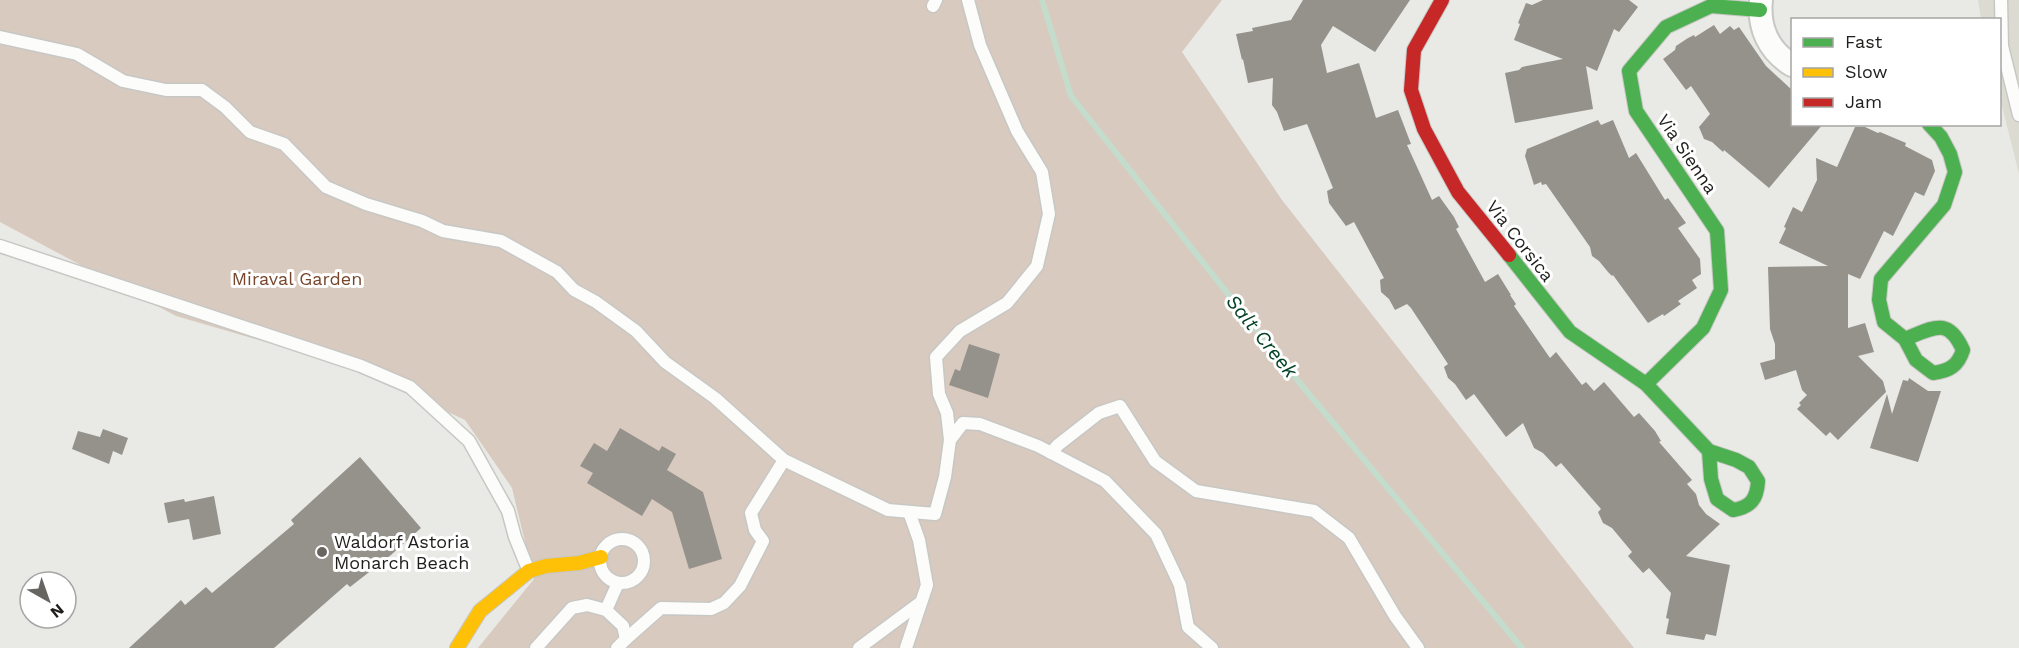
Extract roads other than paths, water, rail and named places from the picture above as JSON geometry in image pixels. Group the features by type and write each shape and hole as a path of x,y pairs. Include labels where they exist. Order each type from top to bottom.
{"street":[{"name":"Via Corsica","path":"1442,0 1414,50 1412,90 1424,129 1458,192 1570,332 1646,384 1709,452 1749,467 1758,481 1757,496 1747,508 1733,510 1717,499 1711,479 1709,452"},
{"name":"Via Sienna","path":"1646,384 1703,328 1720,290 1717,231 1636,111 1629,71 1666,27 1710,6 1760,5"},
{"path":"1760,5 1766,41 1791,64"},
{"path":"1905,339 1884,322 1879,300 1881,279 1944,206 1955,172 1950,153 1941,137 1931,126"},
{"path":"457,648 480,611 529,572 546,566 579,562 601,556"}],"lane":[{"path":"0,37 77,54 123,81 166,90 202,90 225,106 250,132 284,144 326,187 366,204 422,221 443,231 501,241 557,272 574,290 596,302 636,331 665,362 715,398 784,460 888,510 935,514 945,477 950,440 947,413 939,394 936,357 960,331 1007,303 1037,266 1049,214 1042,172 1017,130 980,45 968,0"},
{"path":"2001,0 2002,46 2019,115"},
{"path":"0,246 361,366 410,387 469,441 508,512 529,572"},
{"path":"1051,453 1099,413 1120,406 1155,461 1196,490 1314,511 1349,538 1395,616 1418,648"},
{"path":"950,440 963,423 980,424 1038,446 1106,481 1156,534 1180,585 1188,627 1212,648"},
{"path":"617,648 661,608 711,609 724,603 740,586 763,541 756,530 751,513 784,460"},
{"path":"906,648 927,585 919,540 909,512"},
{"path":"618,539 627,539 641,549 644,557 641,573 635,580 618,583 610,580 604,573 601,556 610,543 618,539"},
{"path":"606,610 618,583"},
{"path":"859,648 921,602"},
{"path":"536,648 572,608 587,605 606,610 622,626 626,639"}],"waterway":[{"name":"Salt Creek","path":"1042,0 1071,96 1278,357 1522,648"}],"place":[{"name":"Waldorf Astoria Monarch Beach","path":"322,552"}],"park label":[{"name":"Miraval Garden","path":"297,279"}]}
